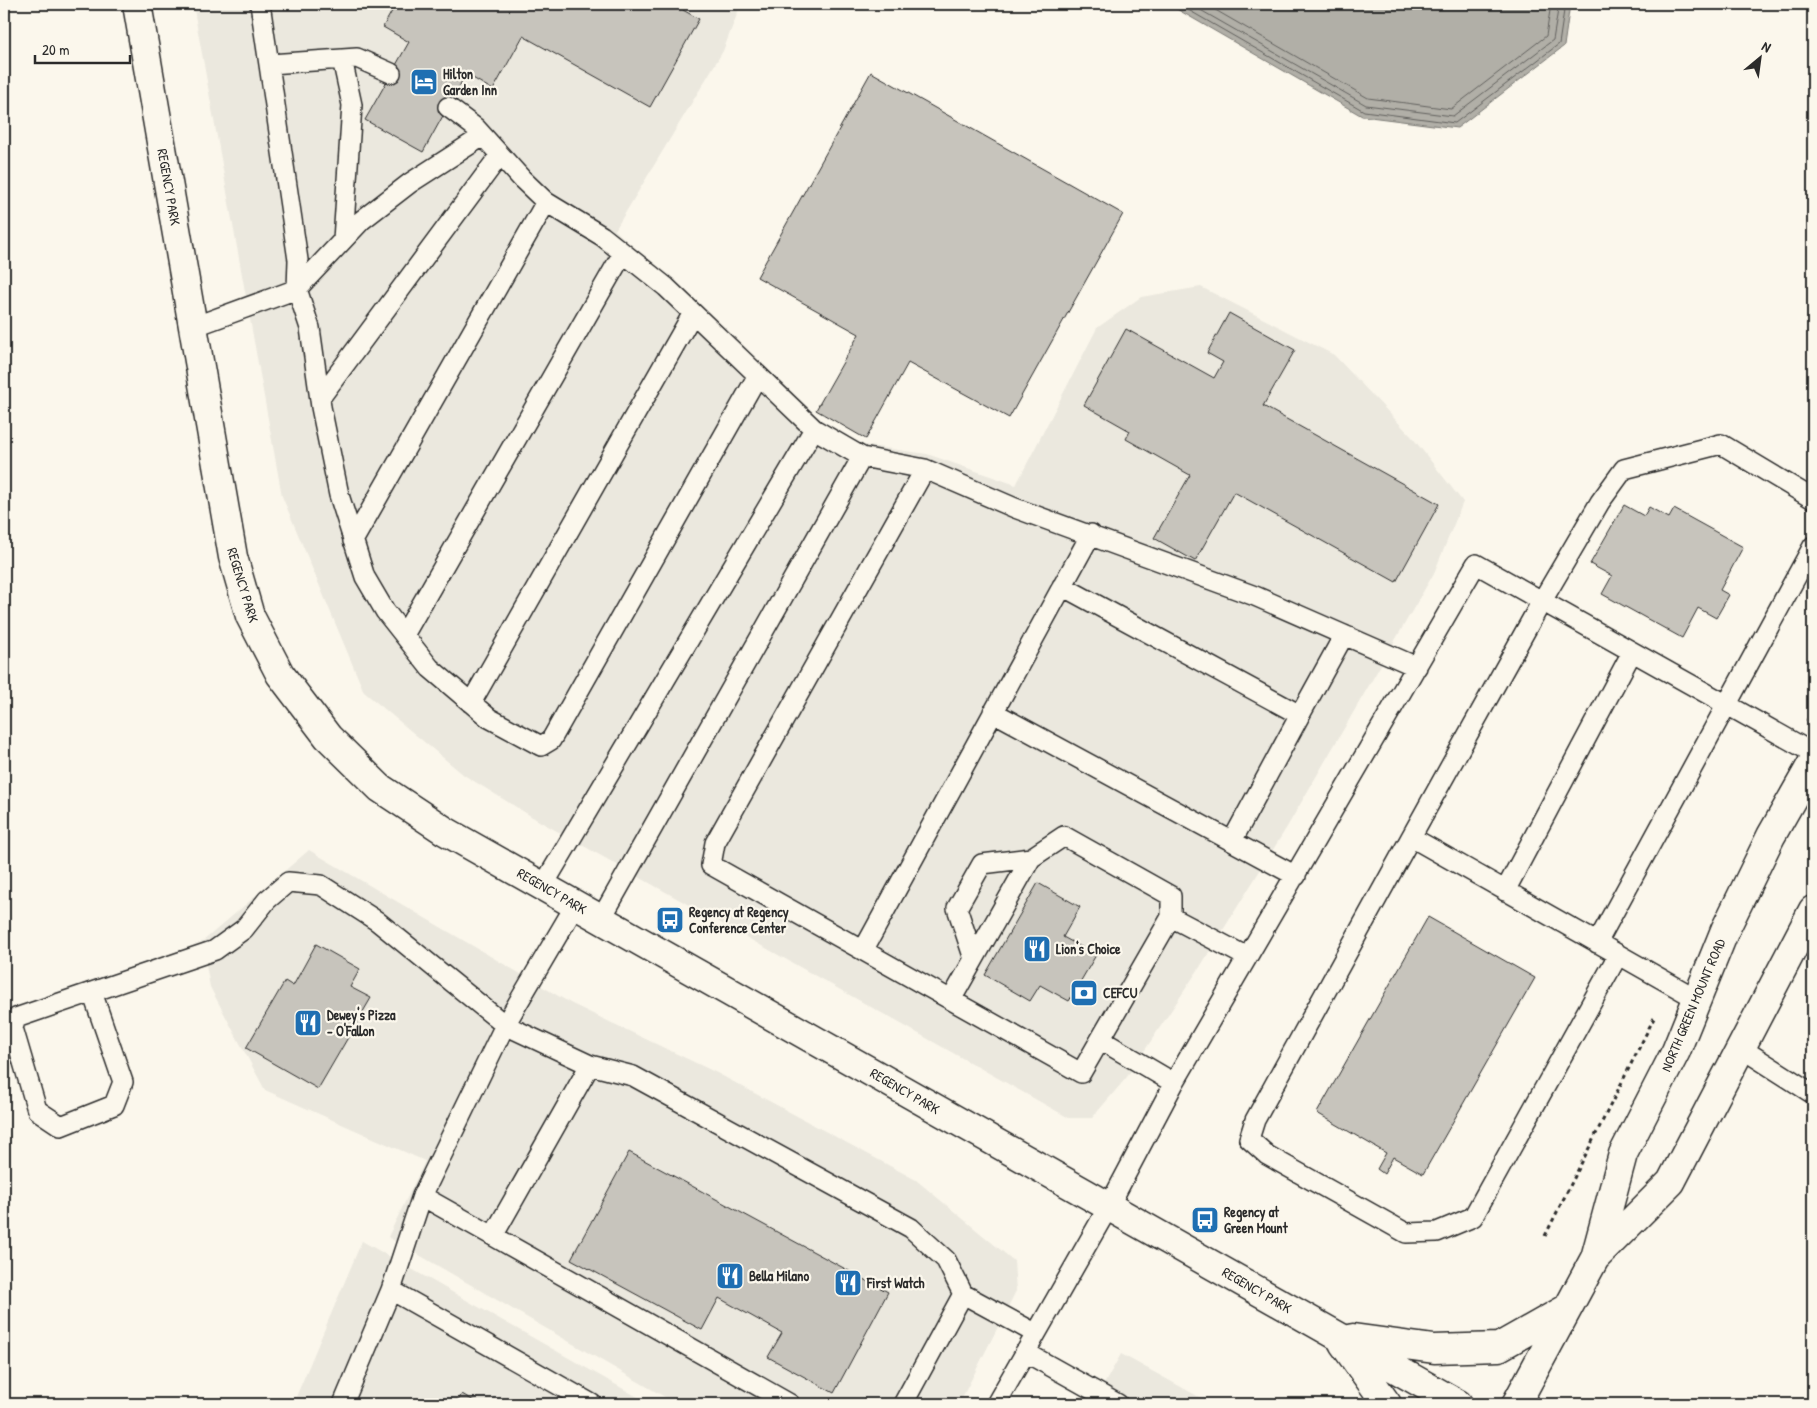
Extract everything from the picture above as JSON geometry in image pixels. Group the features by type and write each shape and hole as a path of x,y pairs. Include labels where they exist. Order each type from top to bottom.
{"street":[{"name":"REGENCY PARK","path":"137,4 232,557 250,616 280,674 328,737 380,788 445,831 1458,1404"},
{"name":"NORTH GREEN MOUNT ROAD","path":"1516,1404 1595,1258 1623,1154 1676,1051 1725,930 1771,836 1813,762"},
{"name":"NORTH GREEN MOUNT ROAD","path":"1595,1258 1671,1182 1813,910"},
{"path":"1337,1336 1434,1349 1499,1347 1568,1308"},
{"path":"1337,1336 1387,1404"}],"lane":[{"path":"260,4 298,260 297,289 310,328 320,398 339,495 353,541 365,577 385,611 430,668 489,718 541,746 551,740 758,375"},
{"path":"270,64 357,58 391,73"},
{"path":"342,59 352,105 343,240"},
{"path":"448,107 476,128 546,202 602,236 666,287 814,429 862,457 925,469 1015,508 1091,534 1255,596 1417,667"},
{"path":"193,327 297,289 362,220 410,182 483,136"},
{"path":"320,398 500,155"},
{"path":"353,541 546,202"},
{"path":"404,635 623,253"},
{"path":"471,702 693,313"},
{"path":"543,886 814,429"},
{"path":"1618,955 1474,1217 1437,1232 1406,1234 1267,1155 1250,1139 1255,1120 1542,601 1600,502 1624,469 1721,444 1813,498"},
{"path":"601,919 862,457"},
{"path":"925,469 715,843 711,865 864,949 1080,1073 1101,1040 1171,917 1171,896 1064,836 1031,858 982,864 957,908 974,959"},
{"path":"864,949 1091,534"},
{"path":"1597,943 1813,546"},
{"path":"996,1404 1109,1206 1174,1083 1246,957 1296,876 1476,564 1813,753"},
{"path":"1062,586 1300,715"},
{"path":"1232,842 1344,635"},
{"path":"1505,891 1632,652"},
{"path":"993,712 1296,876"},
{"path":"1411,837 1697,999"},
{"path":"951,1000 1031,858"},
{"path":"92,992 123,1082 114,1105 61,1126 37,1110 13,1028 16,1018 92,992 215,950 244,929 266,900 288,882 321,885 377,921 505,1025 590,1066 634,1076 911,1228 946,1260 963,1294 1035,1334"},
{"path":"343,1404 390,1290 422,1196 505,1025 576,904"},
{"path":"1171,917 1246,957"},
{"path":"1101,1040 1174,1083"},
{"path":"1741,1048 1813,1094"},
{"path":"493,1236 590,1066"},
{"path":"422,1196 790,1404"},
{"path":"390,1290 592,1404"},
{"path":"903,1404 963,1294"},
{"path":"1025,1352 1118,1404"}],"shaded area":[{"path":"193,4 741,4 723,51 615,230 813,417 863,445 927,454 1016,485 1097,328 1141,297 1201,287 1334,355 1412,437 1463,502 1434,573 1287,827 1200,967 1127,1077 1092,1118 1069,1118 539,821 464,775 364,692 282,496"},
{"path":"309,850 572,1004 717,1073 916,1180 1014,1261 1016,1291 959,1404 677,1404 388,1237 425,1161 265,1090 210,987 202,942"},
{"path":"362,1241 650,1404 293,1404"},
{"path":"1121,1354 1212,1404 1093,1404"}],"water":[{"path":"1168,4 1570,4 1564,46 1457,128 1362,116"}],"building":[{"name":"Hilton Garden Inn","path":"396,4 685,4 683,10 699,19 650,107 523,36 493,90 466,74 423,152 365,120 409,42 383,27"},
{"path":"871,72 1123,214 1009,418 908,363 866,439 816,410 859,334 757,277"},
{"path":"1229,313 1295,350 1263,406 1439,504 1396,582 1234,492 1195,561 1154,538 1190,475 1126,439 1130,431 1084,405 1126,329 1214,378 1223,362 1207,353"},
{"path":"1624,505 1644,516 1649,507 1669,518 1674,509 1743,547 1720,590 1729,595 1716,618 1698,608 1682,638 1602,594 1612,576 1590,564"},
{"path":"1038,883 1080,907 1063,937 1096,955 1069,1001 1040,985 1030,1001 985,975"},
{"path":"1428,917 1535,978 1423,1174 1393,1157 1384,1174 1377,1169 1386,1153 1317,1113"},
{"name":"Dewey's Pizza - O'Fallon","path":"316,944 360,969 350,987 371,998 318,1089 246,1048 285,981 293,986"},
{"name":"Bella Milano","path":"629,1152 888,1292 834,1393 768,1357 782,1333 719,1298 702,1330 571,1259"},
{"path":"462,1394 479,1404 456,1404"}],"place":[{"name":"Hilton Garden Inn","path":"424,82"},
{"name":"Regency at Regency Conference Center","path":"670,920"},
{"name":"Lion's Choice","path":"1037,949"},
{"name":"CEFCU","path":"1084,993"},
{"name":"Dewey's Pizza - O'Fallon","path":"308,1023"},
{"name":"Regency at Green Mount","path":"1205,1220"},
{"name":"Bella Milano","path":"730,1276"},
{"name":"First Watch","path":"848,1283"}]}
